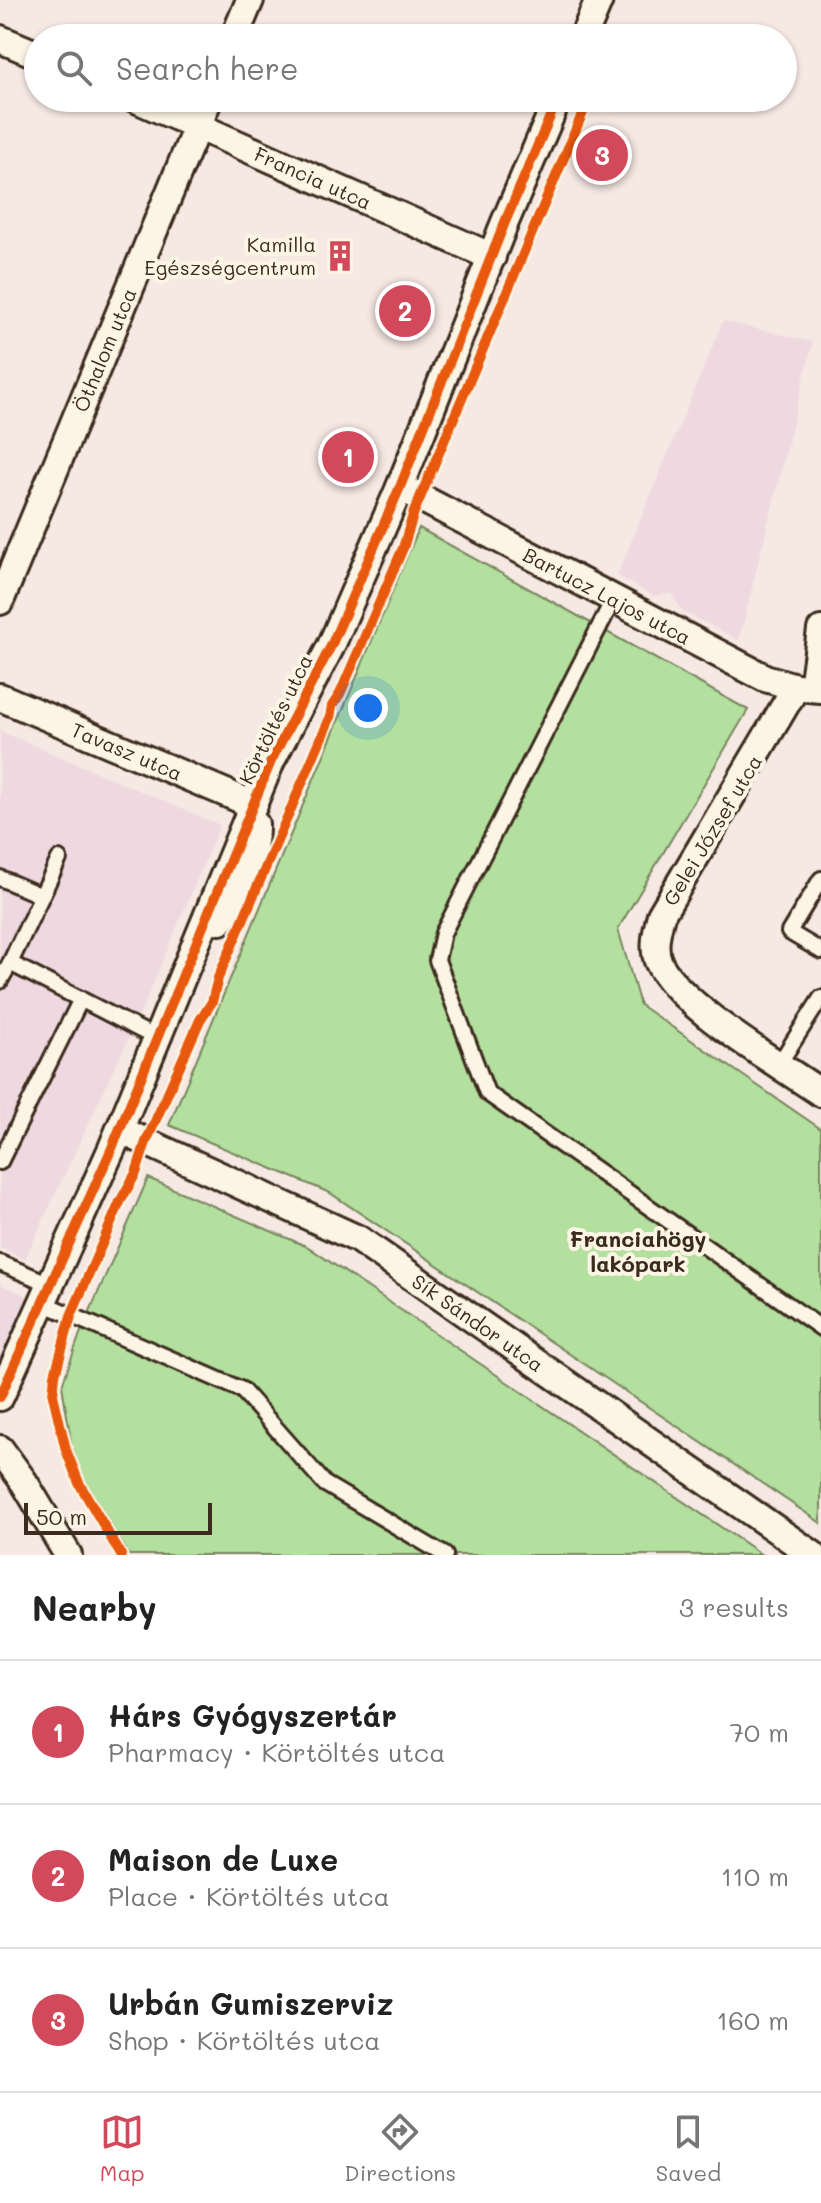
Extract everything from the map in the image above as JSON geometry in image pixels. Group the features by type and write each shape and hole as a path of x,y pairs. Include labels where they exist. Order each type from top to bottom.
{"street":[{"path":"240,24 250,0"},
{"path":"589,24 599,0"},
{"path":"0,39 24,49"},
{"name":"Francia utca","path":"166,112 492,257"},
{"name":"Öthalom utca","path":"0,601 203,112"},
{"name":"Körtöltés utca","path":"0,1397 120,1130 190,958 215,928 242,886 256,838 254,805 271,761 331,646 400,487 552,112"},
{"name":"Bartucz Lajos utca","path":"400,487 765,678 810,688"},
{"path":"810,688 821,630"},
{"name":"Gelei József utca","path":"810,688 661,915 655,936 657,962 683,996 821,1093"},
{"name":"Tavasz utca","path":"0,697 254,805"},
{"name":"Sík Sándor utca","path":"120,1130 358,1239 813,1555"},
{"path":"0,1449 68,1555"}],"lane":[{"path":"613,600 443,933 437,960 487,1093 821,1328"},
{"path":"0,981 59,859"},
{"path":"0,878 42,896"},
{"path":"821,879 789,932 821,951"},
{"path":"10,963 156,1038"},
{"path":"779,1064 821,998"},
{"path":"0,1162 81,999"},
{"path":"0,1263 47,1294 242,1390 325,1484 445,1555"}],"shaded area":[{"path":"723,321 813,342 739,640 683,612 671,593 654,596 617,576"},
{"path":"0,731 220,825 144,1005 25,1259 0,1248"},
{"path":"0,1284 43,1303 0,1397"}],"green space":[{"path":"419,528 748,710 618,929 640,1005 821,1129 821,1523 330,1193 169,1125"},
{"path":"148,1178 308,1247 762,1555 129,1555 84,1479 72,1447 62,1385 80,1334"}],"cycle path":[{"path":"0,1397 112,1148 271,761 331,646 400,487 552,112"},
{"path":"121,1555 79,1483 66,1450 53,1395 55,1375 71,1316 120,1202 136,1173 146,1142 200,1020 212,1002 218,978 330,718 332,706 403,548 414,512 583,112"}],"place":[{"name":"Urbán Gumiszerviz","path":"602,155"},
{"name":"Kamilla Egészségcentrum","path":"340,256"},
{"name":"Maison de Luxe","path":"405,311"},
{"name":"Hárs Gyógyszertár","path":"348,457"}],"district":[{"name":"Franciahögy lakópark","path":"638,1250"}]}
